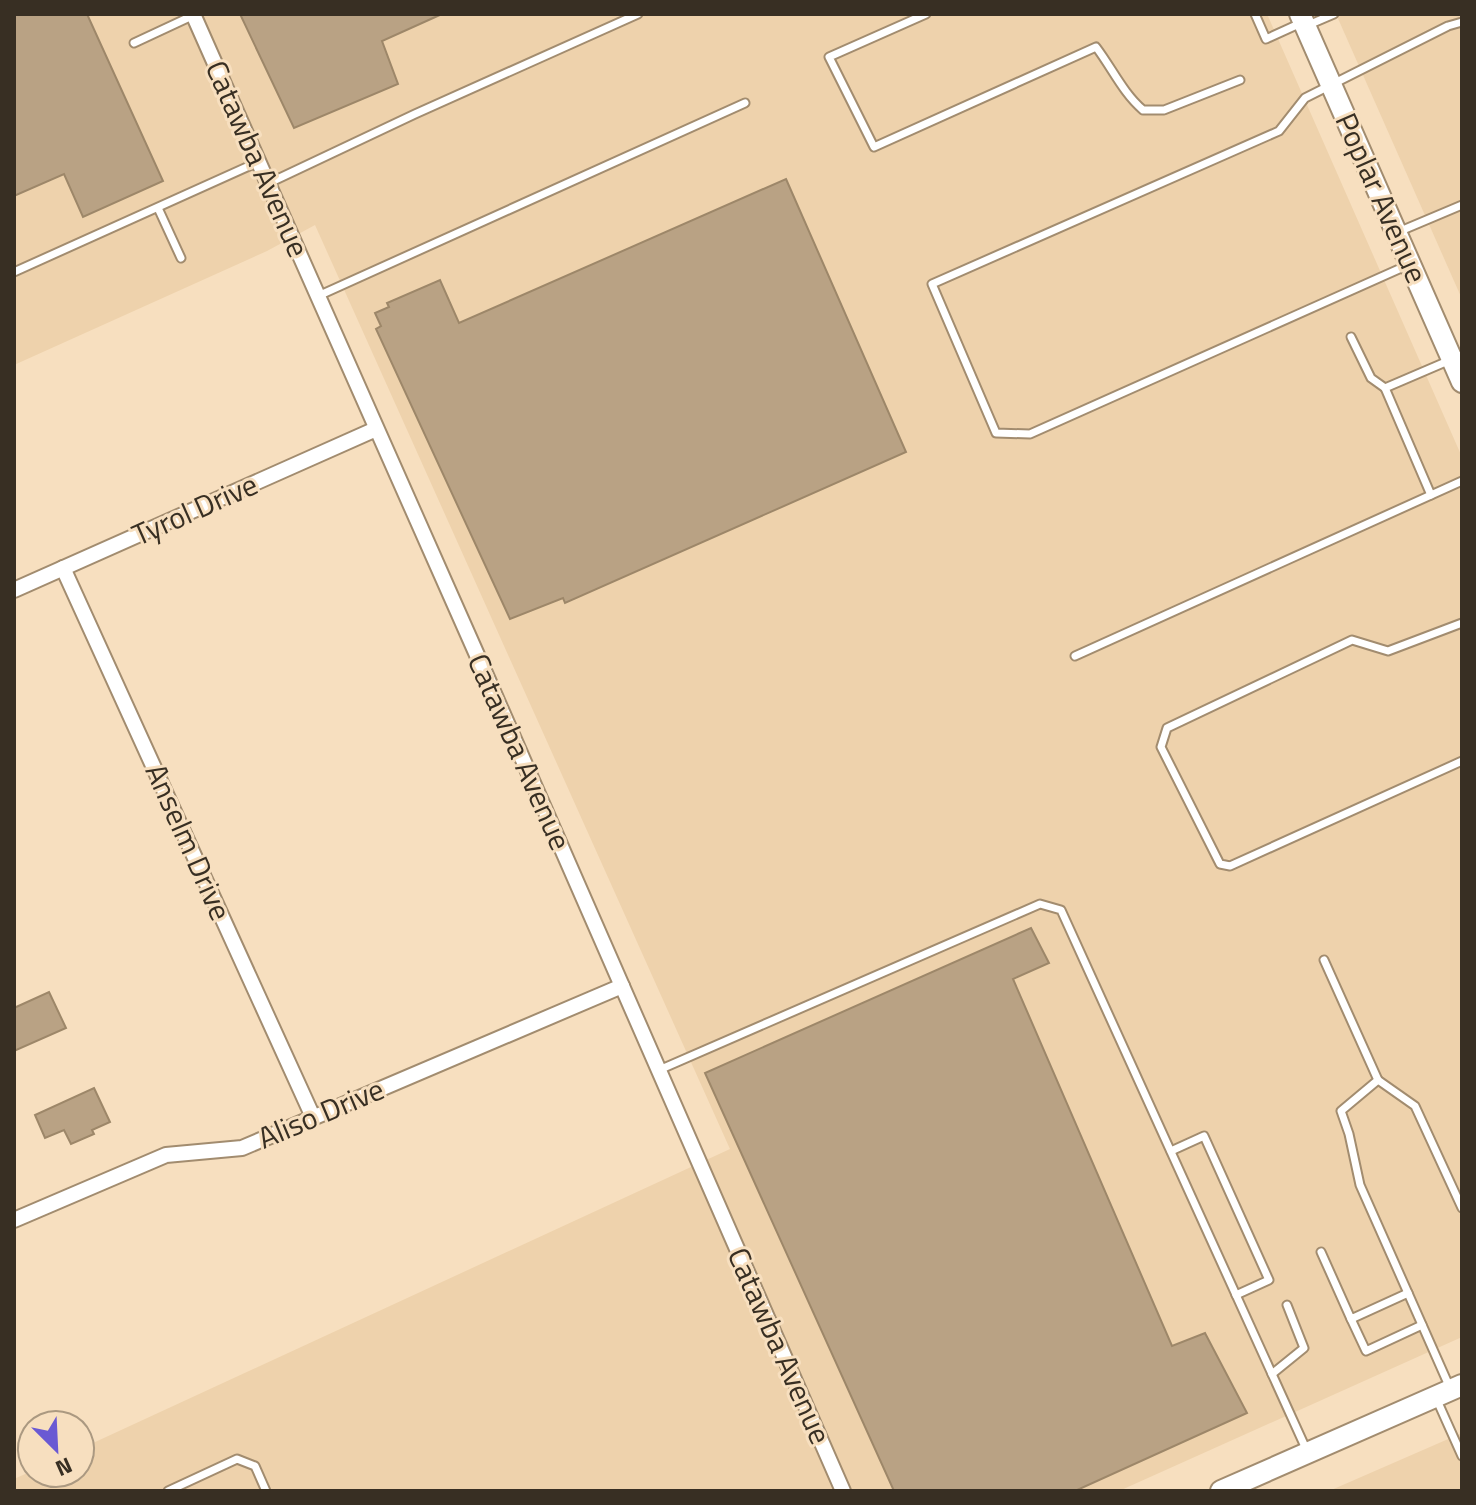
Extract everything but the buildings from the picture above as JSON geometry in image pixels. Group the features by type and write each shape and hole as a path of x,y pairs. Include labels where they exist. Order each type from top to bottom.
{"street":[{"name":"Catawba Avenue","path":"194,15 843,1491"},
{"name":"Poplar Avenue","path":"1303,21 1410,264 1457,357 1462,382"},
{"name":"Tyrol Drive","path":"14,590 376,429"},
{"name":"Anselm Drive","path":"63,568 313,1117"},
{"name":"Aliso Drive","path":"14,1220 166,1155 242,1148 622,986"},
{"path":"1221,1491 1256,1484 1308,1453 1449,1390"}],"lane":[{"path":"268,184 638,14"},
{"path":"926,14 829,57 874,147 1096,47 1130,100 1143,110 1164,110 1240,80"},
{"path":"1255,14 1266,39 1303,21 1334,14"},
{"path":"134,43 194,15"},
{"path":"1410,264 1030,434 996,433 932,284 1279,131 1305,98 1448,26 1462,22"},
{"path":"318,296 745,103"},
{"path":"14,272 258,162"},
{"path":"1396,233 1462,205"},
{"path":"158,208 181,258"},
{"path":"1351,337 1371,378 1385,388 1431,495"},
{"path":"1385,388 1457,357"},
{"path":"1075,656 1462,481"},
{"path":"1462,623 1388,651 1352,640 1167,728 1161,747 1220,864 1230,866 1462,761"},
{"path":"658,1070 1040,904 1061,910 1308,1453"},
{"path":"1324,960 1378,1080 1415,1106 1462,1208"},
{"path":"1378,1080 1341,1111 1360,1185 1449,1390 1462,1456"},
{"path":"1171,1151 1204,1136 1269,1280 1236,1295"},
{"path":"1321,1252 1366,1351 1422,1325"},
{"path":"1351,1319 1408,1293"},
{"path":"1272,1374 1304,1348 1287,1305"},
{"path":"168,1491 237,1459 255,1466 266,1491"}],"shaded area":[{"path":"14,14 1267,14 1462,457 1462,1337 1119,1491 14,1491 16,1478 16,1489 96,1489 96,1442 730,1149 315,225 267,251 14,365"},
{"path":"1336,14 1462,14 1462,299"},
{"path":"1462,1433 1462,1491 1329,1491"}]}
